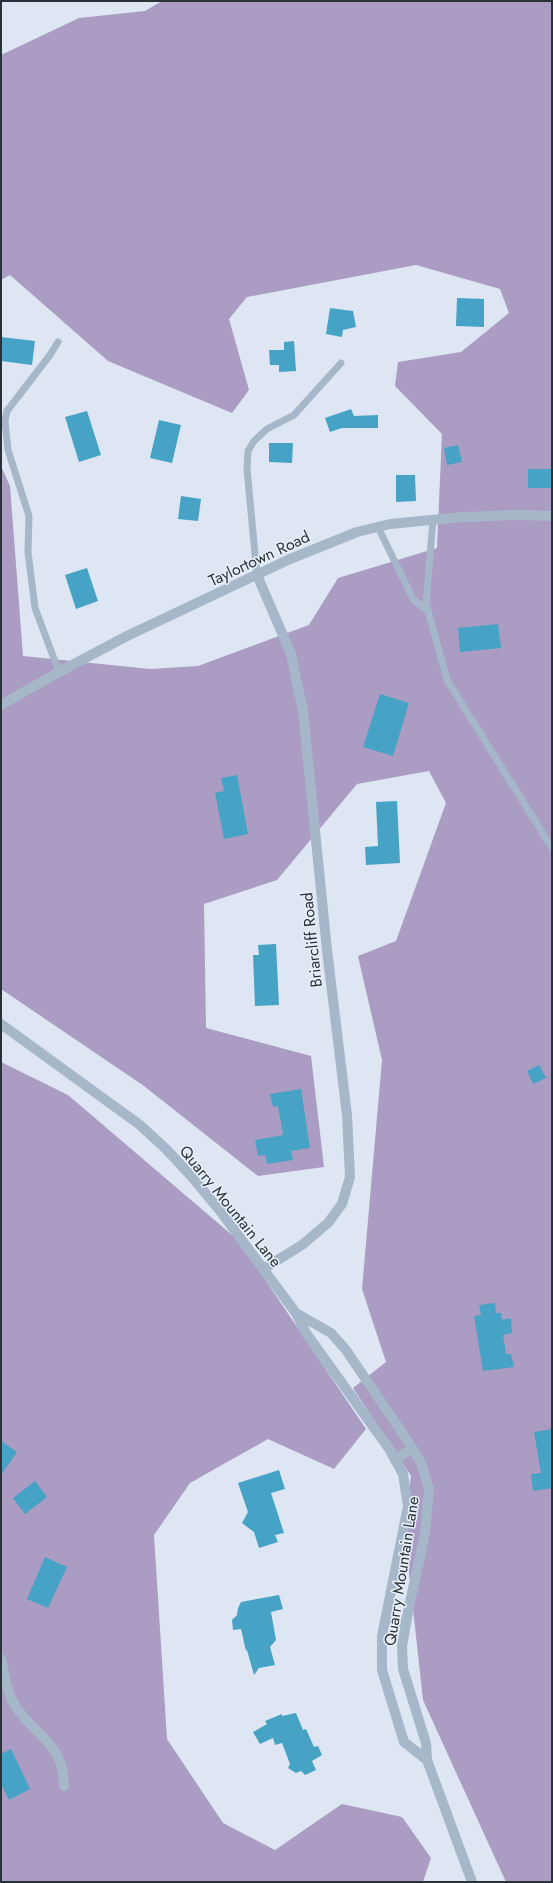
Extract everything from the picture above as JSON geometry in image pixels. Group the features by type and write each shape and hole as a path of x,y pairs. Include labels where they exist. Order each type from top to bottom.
{"street":[{"name":"Taylortown Road","path":"1,705 127,636 323,544 357,532 378,527 433,520 516,515 552,516"},
{"name":"Briarcliff Road","path":"257,575 291,654 303,711 326,942 346,1115 350,1177 342,1204 328,1223 302,1245 263,1269"},
{"name":"Quarry Mountain Lane","path":"1,1024 140,1125 167,1150 197,1182 296,1313 306,1333 395,1460 403,1474 408,1506 382,1636 381,1658 384,1679 404,1742 427,1760"},
{"name":"Quarry Mountain Lane","path":"296,1313 331,1333 346,1350 421,1463 429,1489 425,1533 402,1646 403,1669 426,1743 427,1760 472,1882"},
{"path":"395,1460 412,1448"},
{"path":"386,1619 406,1623"},
{"path":"1,1659 9,1695 16,1707 57,1753 64,1771 64,1786"}],"lane":[{"path":"58,342 8,412 5,422 8,450 29,516 28,552 35,608 59,672"},
{"path":"257,575 247,469 248,451 254,441 267,429 294,415 341,363"},
{"path":"433,520 426,602 448,680 552,848"},
{"path":"378,527 413,599 428,611"}],"shaded area":[{"path":"162,1 552,1 552,1882 506,1882 423,1700 404,1527 411,1476 353,1388 386,1362 362,1289 382,1060 358,956 396,941 446,803 429,771 357,784 277,880 204,904 206,1028 311,1056 324,1167 258,1176 144,1086 1,989 1,466 10,486 23,656 150,669 198,666 309,625 338,578 437,548 442,434 395,386 398,362 461,352 509,313 500,289 416,265 247,297 229,319 249,390 232,413 108,361 10,275 1,280 1,55 79,18 145,11"},
{"path":"1,1062 68,1095 239,1241 366,1429 334,1469 268,1439 190,1483 154,1535 167,1739 223,1823 275,1850 342,1804 402,1817 431,1858 423,1882 1,1882"}],"building":[{"path":"457,298 484,299 484,327 456,326"},
{"path":"330,308 353,311 356,327 343,330 342,337 326,334"},
{"path":"1,337 35,341 32,365 1,361"},
{"path":"294,341 296,371 279,372 279,365 270,365 269,350 284,350 284,342"},
{"path":"351,409 354,416 378,415 378,428 342,428 330,432 325,418"},
{"path":"87,411 101,455 79,462 65,417"},
{"path":"159,420 181,425 172,463 150,458"},
{"path":"269,443 293,443 292,463 269,462"},
{"path":"458,445 462,462 447,465 444,448"},
{"path":"528,469 552,469 552,488 528,488"},
{"path":"396,475 415,475 416,501 396,502"},
{"path":"181,496 201,499 198,521 178,519"},
{"path":"87,568 98,601 76,609 65,575"},
{"path":"498,624 501,648 460,652 458,628"},
{"path":"380,694 409,703 393,756 363,747"},
{"path":"237,775 248,834 224,839 215,793 224,791 221,778"},
{"path":"397,801 400,863 366,865 365,847 378,846 376,802"},
{"path":"276,944 279,1005 255,1006 253,955 259,955 258,945"},
{"path":"539,1065 546,1078 533,1084 527,1071"},
{"path":"301,1089 310,1148 291,1151 293,1160 267,1164 265,1155 258,1156 255,1140 283,1135 278,1106 273,1107 270,1094"},
{"path":"495,1303 496,1313 501,1313 502,1320 511,1318 512,1333 503,1335 506,1354 511,1354 514,1367 483,1371 474,1316 481,1315 479,1305"},
{"path":"552,1429 552,1488 533,1491 531,1474 541,1473 534,1432"},
{"path":"1,1441 17,1452 1,1475"},
{"path":"279,1470 285,1489 271,1493 284,1533 275,1535 278,1542 259,1548 254,1532 242,1523 248,1512 238,1483"},
{"path":"35,1481 47,1497 25,1514 13,1498"},
{"path":"45,1557 67,1567 48,1608 27,1599"},
{"path":"279,1595 283,1609 271,1612 276,1640 270,1647 275,1665 259,1668 254,1675 241,1629 233,1630 232,1620 237,1615 241,1602"},
{"path":"296,1713 303,1730 306,1729 314,1747 318,1746 322,1755 312,1761 316,1770 305,1775 301,1771 296,1773 288,1768 290,1764 282,1743 275,1745 273,1738 260,1744 253,1732 267,1724 265,1721 282,1714 282,1716"},
{"path":"11,1749 30,1789 9,1800 1,1784 1,1754"}]}
